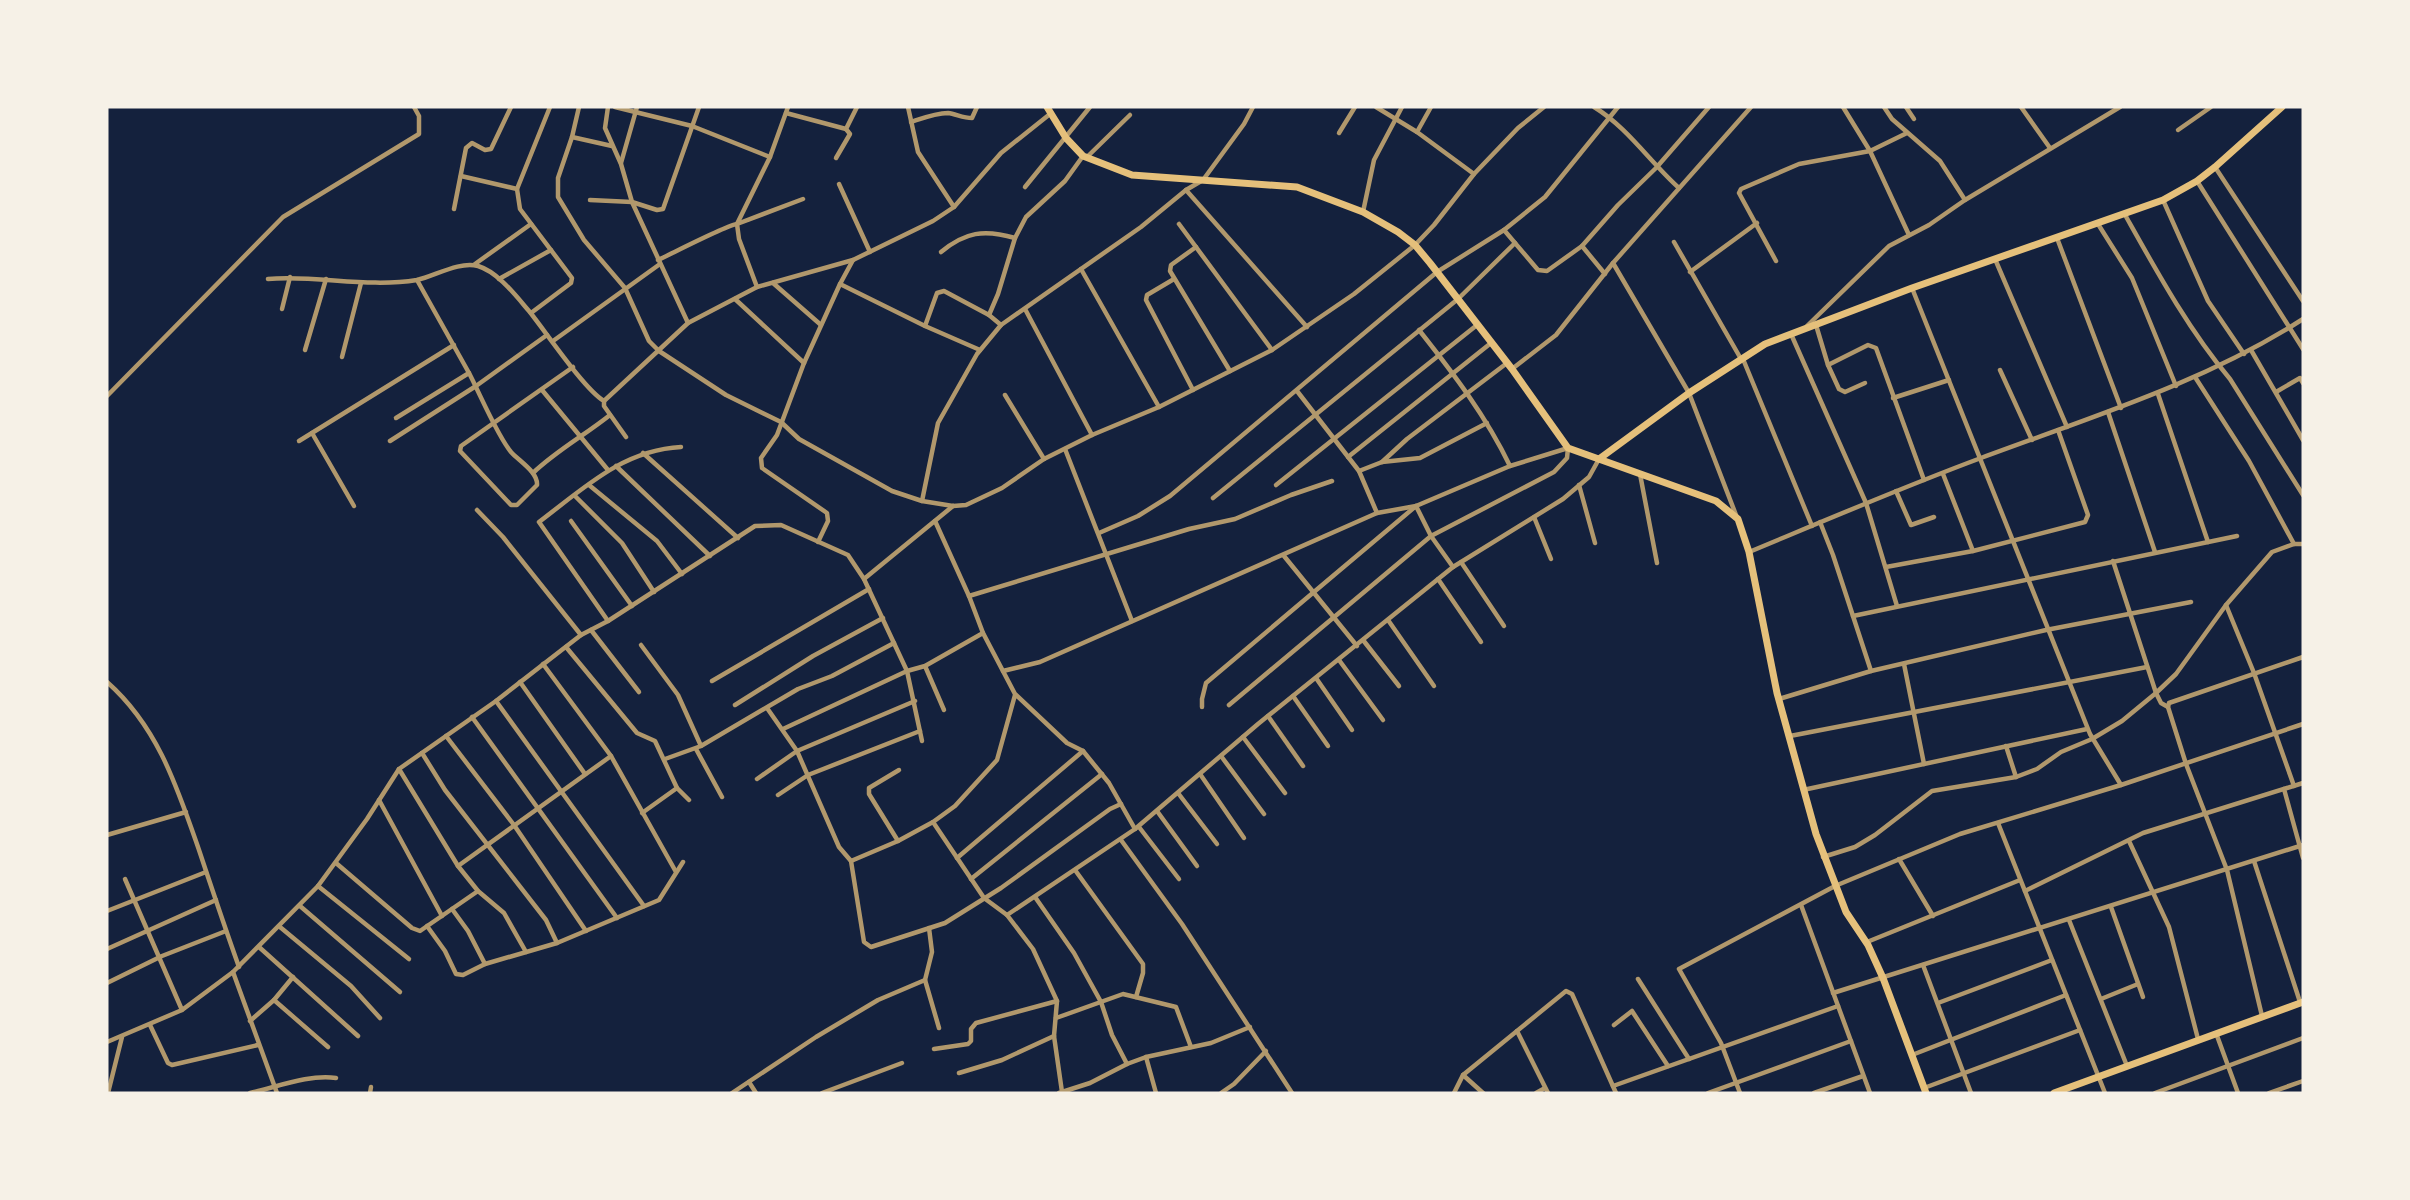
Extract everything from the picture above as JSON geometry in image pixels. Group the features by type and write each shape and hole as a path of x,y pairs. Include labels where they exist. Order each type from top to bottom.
{"main road":[{"path":"1599,459 1689,393 1765,344 1912,288 2163,200 2197,181 2215,167 2282,107"},
{"path":"1049,110 1066,138 1084,157 1132,175 1297,187 1363,212 1398,232 1415,245 1437,272 1510,366 1568,449 1716,501 1738,519 1749,552 1778,699 1824,857 1846,912 1867,942 1884,978 1925,1091"},
{"path":"2054,1093 2302,1003"}],"street":[{"path":"107,396 283,217 419,134 419,116 414,107"},
{"path":"454,209 468,144 472,143 485,150 491,149 511,107"},
{"path":"530,313 572,281 520,209 517,189 550,107"},
{"path":"579,107 558,178 558,197 584,240 625,288 649,341 659,351 726,395 781,422 799,439 892,491 922,501 953,506 965,505 1002,488 1044,459 1230,372 1272,350 1307,327 1354,294 1415,245 1474,174 1518,128 1544,107"},
{"path":"608,107 605,128 621,164 632,202 688,323"},
{"path":"615,107 636,109 692,126 770,157"},
{"path":"590,200 632,202 657,210 663,209 699,107"},
{"path":"757,287 739,239 737,224 770,157 788,107"},
{"path":"846,129 857,107"},
{"path":"908,107 918,152 954,207"},
{"path":"911,122 942,113 968,119 977,107"},
{"path":"1025,187 1090,107"},
{"path":"922,501 938,423 980,350 1001,325 1203,180 1244,124 1253,107"},
{"path":"1339,134 1355,107"},
{"path":"1376,107 1417,132 1474,174"},
{"path":"1363,212 1374,160 1402,107"},
{"path":"1417,132 1431,107"},
{"path":"1594,107 1610,117 1656,168 1679,188"},
{"path":"1099,533 1138,516 1170,496 1437,272 1504,230 1545,197 1618,107"},
{"path":"1504,230 1538,270 1547,271 1582,246 1709,107"},
{"path":"1382,462 1407,439 1468,394 1556,335 1613,263 1751,107"},
{"path":"1843,107 1870,151 1909,235"},
{"path":"1884,107 1892,119 1940,161 1965,200"},
{"path":"1906,107 1914,119"},
{"path":"2021,107 2050,148"},
{"path":"1806,327 1889,246 1929,225 1965,200 2120,107"},
{"path":"2178,131 2211,107"},
{"path":"621,164 636,109"},
{"path":"604,401 688,323 757,287 853,260 933,221 954,207 1001,153 1049,110"},
{"path":"786,114 846,129 850,134 836,158"},
{"path":"989,315 1015,238 1026,217 1065,181 1084,157 1130,115"},
{"path":"1776,261 1739,193 1741,188 1799,164 1870,151 1907,133"},
{"path":"572,137 613,146"},
{"path":"2215,167 2303,301"},
{"path":"461,176 517,189"},
{"path":"2197,181 2303,349"},
{"path":"839,184 870,252"},
{"path":"1186,190 1307,327"},
{"path":"552,341 659,262 729,224 737,224 803,199"},
{"path":"2163,200 2208,301 2244,354"},
{"path":"2124,214 2170,293 2218,365 2231,379 2303,495"},
{"path":"2097,222 2132,278 2176,386"},
{"path":"1690,272 1757,223"},
{"path":"268,279 290,277 361,283 418,280 443,271 474,265 531,224"},
{"path":"1179,224 1272,350"},
{"path":"941,252 954,241 983,232 996,232 1015,238"},
{"path":"2057,237 2121,408"},
{"path":"1674,242 1742,359 1812,526"},
{"path":"1213,498 1458,299 1515,243"},
{"path":"1582,246 1605,274"},
{"path":"1196,247 1171,265 1170,271 1230,372"},
{"path":"499,279 551,250"},
{"path":"1995,258 2067,427"},
{"path":"818,541 828,521 827,513 762,468 760,463 777,435 804,363 853,260"},
{"path":"1613,263 1689,393 1738,519"},
{"path":"474,265 491,271 530,313 573,368 604,401 604,407 626,437"},
{"path":"1081,269 1159,407"},
{"path":"282,309 290,277"},
{"path":"1174,278 1147,295 1146,300 1193,390"},
{"path":"305,351 326,279"},
{"path":"418,280 476,386 495,423 509,450 538,482 517,505 511,505 460,451 461,446 495,423 573,368"},
{"path":"342,357 361,283"},
{"path":"774,283 821,325"},
{"path":"840,284 980,350"},
{"path":"1912,288 2087,729 2121,785"},
{"path":"925,326 937,293 941,291 989,315 1001,325"},
{"path":"735,299 804,363"},
{"path":"1025,309 1092,435"},
{"path":"1749,552 1924,480 2158,394 2244,354 2303,319"},
{"path":"1276,485 1477,324"},
{"path":"1815,324 1828,365 1842,391 1865,383"},
{"path":"1419,330 1487,422 1510,466"},
{"path":"1791,334 1866,503 1897,606"},
{"path":"390,441 476,386 547,335"},
{"path":"1348,457 1492,343"},
{"path":"299,442 454,345"},
{"path":"1828,365 1868,345 1876,348 1924,480"},
{"path":"2251,350 2303,440"},
{"path":"2000,370 2032,440"},
{"path":"396,418 469,373"},
{"path":"2195,377 2249,461 2294,544"},
{"path":"2276,392 2300,378 2303,383"},
{"path":"1894,398 1949,380"},
{"path":"542,390 608,471"},
{"path":"1297,391 1359,471 1377,513"},
{"path":"2158,394 2208,542"},
{"path":"1005,395 1044,459"},
{"path":"2108,412 2155,552"},
{"path":"533,474 550,457 582,438 610,415"},
{"path":"1359,471 1382,462 1420,458 1487,422"},
{"path":"1886,567 1973,551 2087,520 2088,515 2058,430"},
{"path":"312,433 354,506"},
{"path":"608,621 539,522 616,466 659,448 681,447"},
{"path":"1065,449 1132,621"},
{"path":"1003,671 1040,662 1377,513 1416,506 1510,466 1568,449 1567,458 1554,472 1431,536 1229,705"},
{"path":"643,453 738,538"},
{"path":"1007,915 1137,828 1268,716 1453,567 1563,499 1590,477 1599,459"},
{"path":"616,466 710,556"},
{"path":"1640,474 1657,563"},
{"path":"1943,474 1973,551"},
{"path":"969,596 1189,529 1235,519 1332,481"},
{"path":"589,485 657,541 682,574"},
{"path":"1579,485 1595,543"},
{"path":"1896,491 1911,525 1934,517"},
{"path":"575,496 622,542 654,592"},
{"path":"864,579 953,506"},
{"path":"1416,506 1431,536 1453,567"},
{"path":"1202,707 1206,683 1416,506"},
{"path":"477,510 503,537 581,635"},
{"path":"1534,517 1551,559"},
{"path":"571,520 632,606"},
{"path":"935,521 983,633 1015,694 1067,743 1083,751 1102,774 1137,828 1178,879"},
{"path":"1820,522 1871,671"},
{"path":"107,1042 182,1010 239,967 318,886 399,769 496,701 581,635 632,606 755,526 781,525 848,555 864,579 907,671 922,741"},
{"path":"1853,616 2236,536"},
{"path":"1824,857 1855,847 1875,835 1932,792 2016,776 2037,768 2061,752 2092,739 2122,721 2176,674 2226,605 2272,552 2294,544 2303,546"},
{"path":"1284,556 1357,646"},
{"path":"2113,561 2147,667 2161,703 2168,707 2186,764 2227,870 2262,1016"},
{"path":"1461,562 1504,626"},
{"path":"1438,579 1481,642"},
{"path":"712,681 869,589"},
{"path":"1778,699 1871,671 2046,630 2191,602"},
{"path":"2226,605 2294,786"},
{"path":"735,705 813,656 883,618"},
{"path":"1388,620 1434,686"},
{"path":"591,630 639,692"},
{"path":"783,729 907,671 925,666 983,633"},
{"path":"1363,640 1399,686"},
{"path":"665,760 698,747 797,689 832,676 894,643"},
{"path":"641,645 678,695 698,747 722,797"},
{"path":"566,647 637,733 655,741 677,788 689,800"},
{"path":"2168,707 2169,703 2303,657"},
{"path":"1339,660 1383,720"},
{"path":"543,664 611,756 676,872"},
{"path":"1904,664 1924,764"},
{"path":"925,666 944,710"},
{"path":"1790,736 2147,667"},
{"path":"1316,678 1352,730"},
{"path":"107,682 127,700 149,732 175,781 239,967"},
{"path":"520,682 585,774"},
{"path":"851,861 898,841 933,822 955,806 997,760 1015,694"},
{"path":"1293,696 1328,746"},
{"path":"496,701 644,906"},
{"path":"757,779 797,751 915,701"},
{"path":"767,708 797,751 839,847 851,861 864,942 867,946 871,947 945,922 1001,888 1110,809 1121,804"},
{"path":"1268,716 1303,766"},
{"path":"472,717 617,918"},
{"path":"1740,1093 1723,1047 1679,970 1835,886 1961,834 2121,785 2303,724"},
{"path":"1803,790 2087,729"},
{"path":"778,795 808,775 920,731"},
{"path":"446,736 514,825 586,931"},
{"path":"1243,737 1285,793"},
{"path":"2006,746 2016,776"},
{"path":"957,858 1083,751"},
{"path":"422,753 445,790 546,920 557,943"},
{"path":"458,866 611,756"},
{"path":"1221,756 1264,814"},
{"path":"399,769 458,866 478,891 504,913 526,952"},
{"path":"898,841 869,794 869,788 899,770"},
{"path":"971,879 1102,774"},
{"path":"1200,774 1244,838"},
{"path":"2025,891 2143,833 2303,783"},
{"path":"642,813 677,788"},
{"path":"2284,789 2302,846 2303,858"},
{"path":"1178,793 1217,845"},
{"path":"379,800 442,916"},
{"path":"1157,811 1197,866"},
{"path":"107,835 186,812"},
{"path":"933,822 984,898 1007,915 1033,949 1057,1001 1054,1036 1061,1092 1090,1083 1127,1064 1211,1043 1250,1027"},
{"path":"1998,822 2105,1093"},
{"path":"1121,840 1182,924 1293,1093"},
{"path":"2129,841 2169,927 2198,1039"},
{"path":"1833,993 2302,846"},
{"path":"1899,859 1933,916"},
{"path":"2254,861 2302,1003"},
{"path":"427,926 445,951 456,974 463,975 485,964 557,943 659,900 682,862"},
{"path":"336,863 412,928 420,931 478,891"},
{"path":"1075,870 1143,964 1136,997"},
{"path":"107,911 206,872"},
{"path":"125,879 182,1010"},
{"path":"1867,942 2021,880"},
{"path":"318,886 409,959"},
{"path":"1035,897 1074,953 1101,1002 1112,1035 1127,1064"},
{"path":"107,949 216,900"},
{"path":"1801,905 1870,1093"},
{"path":"300,906 400,992"},
{"path":"2111,907 2143,997"},
{"path":"452,909 468,931 485,964"},
{"path":"2069,920 2127,1066"},
{"path":"280,927 351,986 380,1018"},
{"path":"929,928 932,952 925,981 939,1028"},
{"path":"107,983 160,956 226,930"},
{"path":"259,947 358,1036"},
{"path":"1938,1003 2052,960"},
{"path":"1923,965 1971,1093"},
{"path":"233,972 276,1090"},
{"path":"250,1021 274,1000 293,977"},
{"path":"1638,979 1689,1059"},
{"path":"732,1093 816,1037 878,1000 925,981"},
{"path":"2101,999 2138,984"},
{"path":"1454,1093 1464,1075 1566,991 1570,991 1616,1093"},
{"path":"1056,1018 1123,995 1136,997 1176,1007 1191,1046"},
{"path":"1912,1055 2066,995"},
{"path":"274,1000 328,1047"},
{"path":"934,1049 968,1044 971,1041 971,1028 976,1023 1057,1001"},
{"path":"1613,1086 1838,1006"},
{"path":"1614,1025 1632,1011 1668,1066"},
{"path":"150,1024 168,1063 172,1065 258,1045"},
{"path":"1925,1091 1964,1073 2080,1030"},
{"path":"1517,1031 1546,1091 1536,1093"},
{"path":"2216,1033 2238,1093"},
{"path":"959,1073 1002,1060 1054,1036"},
{"path":"108,1093 122,1037"},
{"path":"2155,1093 2303,1038"},
{"path":"1708,1093 1850,1041"},
{"path":"1221,1093 1234,1084 1266,1051"},
{"path":"1146,1058 1156,1093"},
{"path":"822,1093 902,1063"},
{"path":"1464,1075 1483,1093"},
{"path":"1814,1093 1863,1076"},
{"path":"250,1093 276,1090 314,1078 336,1078"},
{"path":"2269,1093 2303,1081"},
{"path":"749,1082 756,1093"}]}
